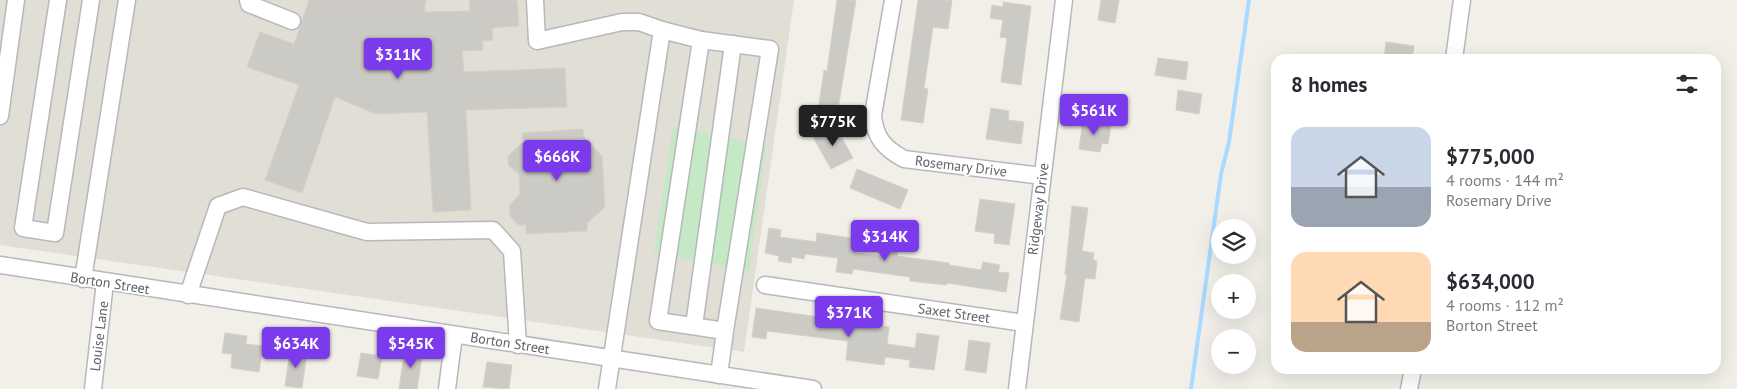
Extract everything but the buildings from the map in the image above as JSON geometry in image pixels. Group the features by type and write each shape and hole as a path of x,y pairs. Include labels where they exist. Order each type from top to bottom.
{"street":[{"path":"0,116 16,0"},
{"path":"58,0 23,228 55,233 91,0"},
{"path":"83,279 127,0"},
{"path":"248,0 249,4 292,21"},
{"path":"535,0 537,41 622,22 639,22 701,40 770,49 719,375"},
{"name":"Rosemary Drive","path":"893,0 873,115 874,129 881,143 904,158 1042,176"},
{"name":"Ridgeway Drive","path":"1017,389 1064,0"},
{"path":"1455,54 1462,0"},
{"path":"607,389 610,358 662,30"},
{"path":"701,40 658,321 725,331"},
{"path":"694,326 733,44"},
{"path":"188,295 218,206 243,197 367,232 493,230 512,251 518,345"},
{"name":"Borton Street","path":"0,265 813,389"},
{"name":"Louise Lane","path":"93,389 105,282"},
{"name":"Saxet Street","path":"765,285 1024,323"},
{"path":"447,389 454,335"},
{"path":"1409,389 1412,374"}],"shaded area":[{"path":"0,0 794,0 744,352 0,245"}],"green space":[{"path":"673,127 766,146 749,271 654,253"}],"waterway":[{"path":"1191,389 1221,174 1229,142 1249,0"}]}
